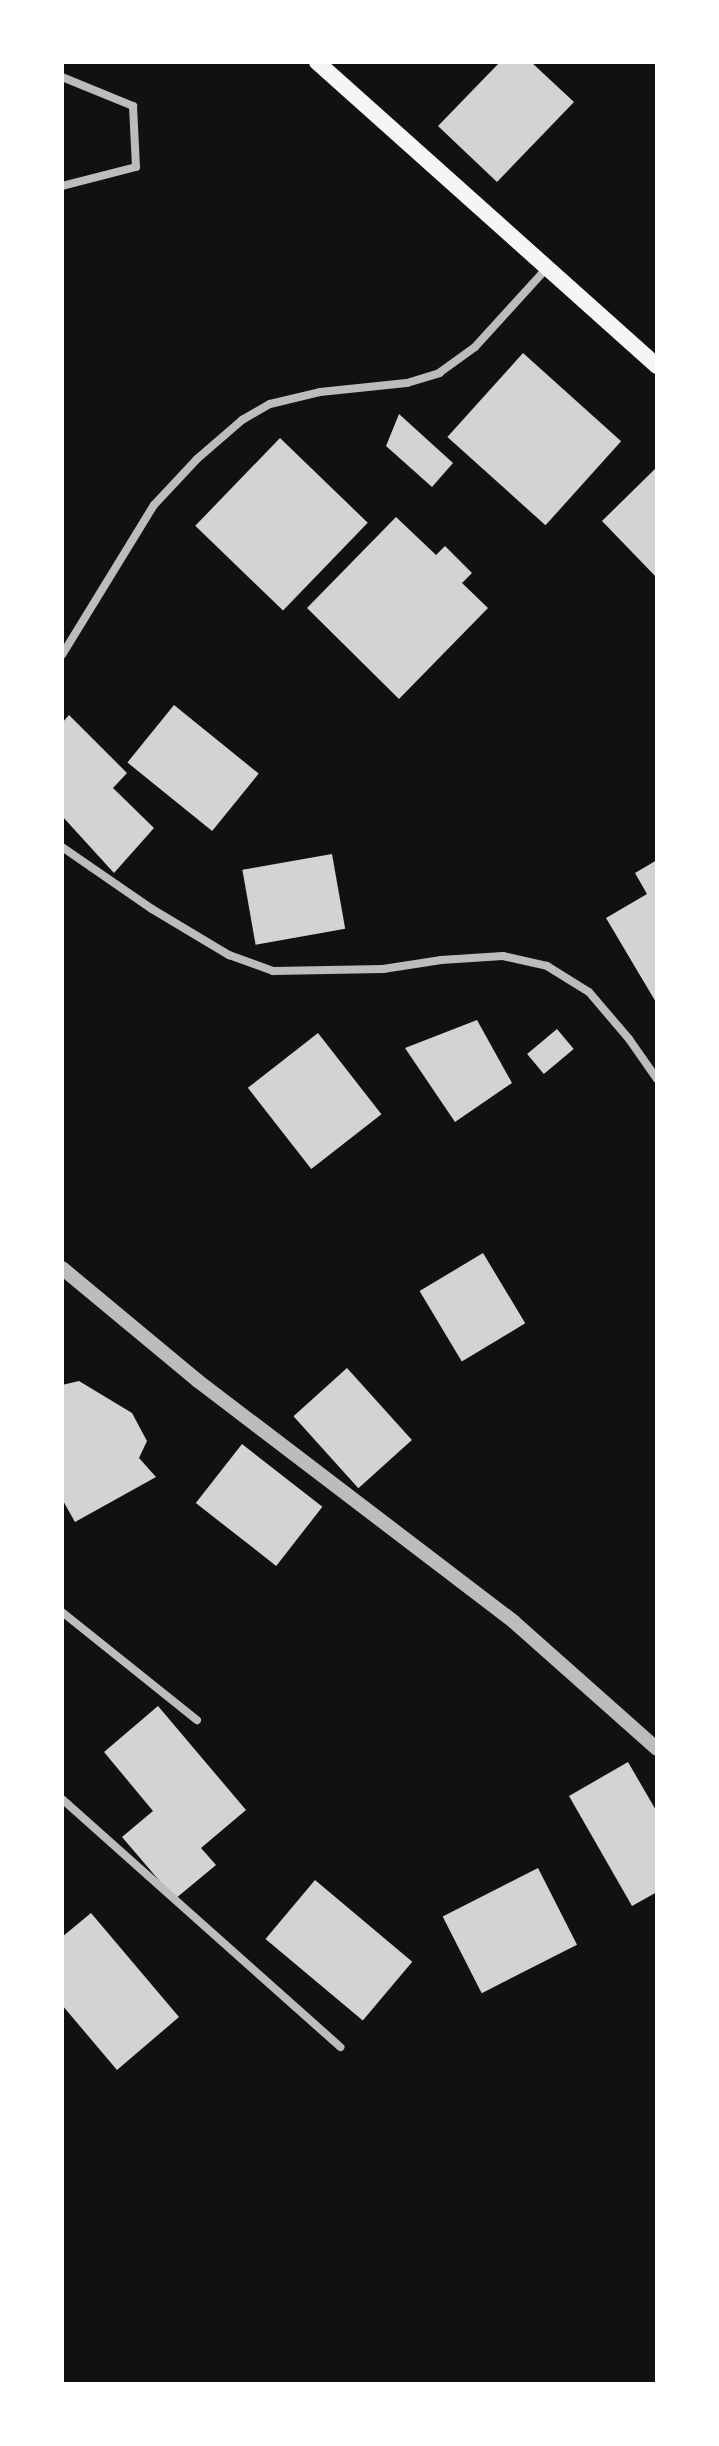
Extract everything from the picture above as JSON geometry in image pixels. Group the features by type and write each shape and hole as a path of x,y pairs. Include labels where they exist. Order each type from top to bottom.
{"main road":[{"path":"317,62 657,366"}],"street":[{"path":"62,77 133,106 136,167 62,186"},
{"path":"62,655 154,505 197,459 242,420 270,404 320,392 407,383 439,373 475,347 547,267"},
{"path":"62,847 152,909 229,955 273,971 370,970 441,960 503,956 547,966 589,992 629,1039 657,1079"},
{"path":"62,1268 198,1381 514,1622 657,1749"},
{"path":"62,1612 197,1720"},
{"path":"62,1799 340,2047"}],"building":[{"path":"500,62 531,62 574,102 497,182 438,126"},
{"path":"523,353 621,441 545,525 447,437"},
{"path":"399,414 453,463 432,487 386,446"},
{"path":"280,438 368,523 283,611 195,526"},
{"path":"657,467 657,578 602,521"},
{"path":"396,517 436,555 445,546 472,573 462,583 488,608 399,699 307,608"},
{"path":"174,705 259,774 212,831 127,763"},
{"path":"69,715 127,773 113,788 154,828 114,873 62,816 62,723"},
{"path":"332,854 345,929 256,945 242,870"},
{"path":"657,860 657,1004 606,918 647,894 635,873"},
{"path":"477,1020 512,1083 455,1122 405,1048"},
{"path":"557,1029 574,1049 544,1074 527,1054"},
{"path":"318,1033 381,1114 311,1169 248,1088"},
{"path":"483,1253 525,1323 462,1361 420,1291"},
{"path":"347,1368 412,1440 358,1488 293,1416"},
{"path":"79,1381 132,1413 147,1441 139,1458 156,1477 75,1522 62,1499 62,1385"},
{"path":"242,1444 322,1507 276,1566 196,1503"},
{"path":"158,1706 246,1810 201,1848 216,1865 175,1899 122,1837 153,1811 104,1752"},
{"path":"628,1762 657,1812 657,1892 632,1906 569,1796"},
{"path":"538,1868 577,1945 482,1993 443,1917"},
{"path":"315,1880 412,1962 363,2021 266,1939"},
{"path":"91,1913 179,2017 117,2070 62,2005 62,1937"}]}
